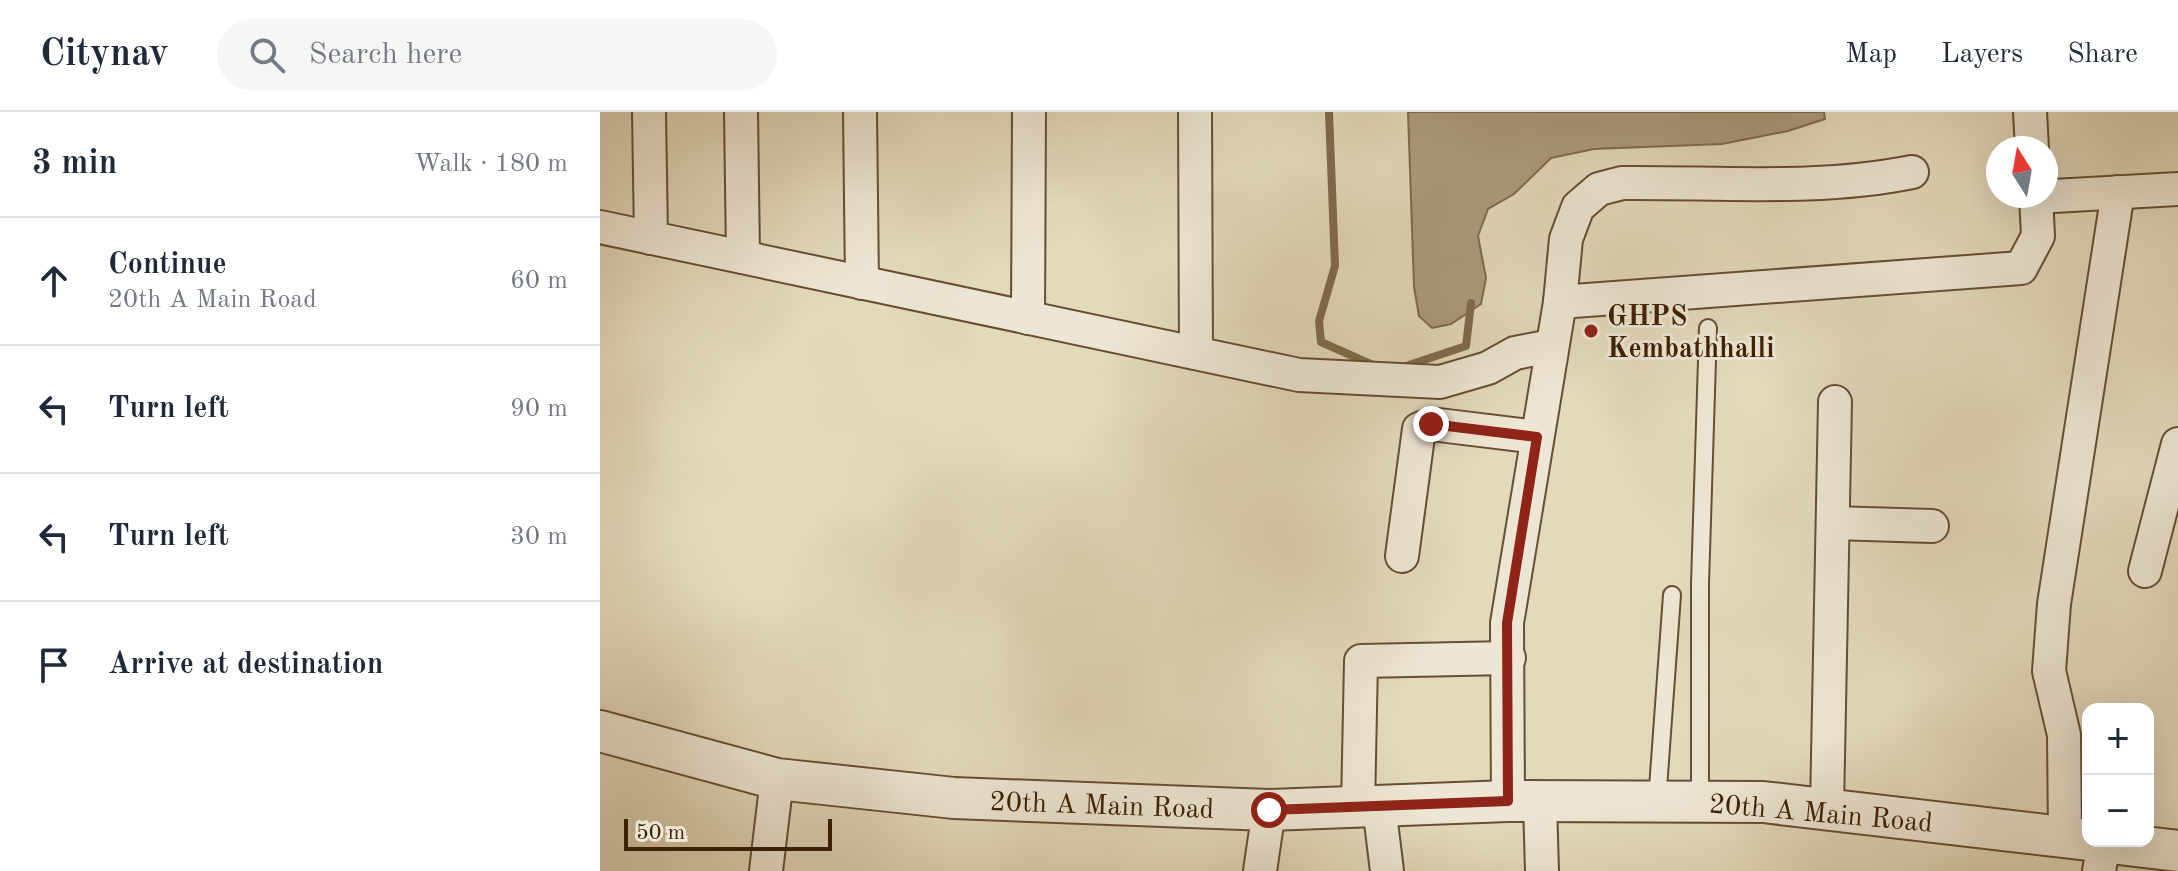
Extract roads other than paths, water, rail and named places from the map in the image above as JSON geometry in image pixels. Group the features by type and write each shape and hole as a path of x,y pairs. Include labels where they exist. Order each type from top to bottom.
{"street":[{"path":"649,112 651,238"},
{"path":"741,112 743,257"},
{"path":"860,112 862,283"},
{"path":"1028,318 1029,112"},
{"path":"1195,112 1196,353"},
{"path":"2030,112 2031,136"},
{"path":"1542,871 1524,802 1507,623 1560,302 1566,239 1578,207 1599,189 1622,183 1819,181 1883,178 1912,172"},
{"path":"2058,195 2178,189"},
{"path":"2082,812 2049,671 2054,604 2118,192"},
{"path":"1560,302 2021,268 2038,236 2037,208"},
{"path":"600,227 1299,375 1440,382 1488,368 1515,353 1551,346"},
{"path":"1827,808 1835,402"},
{"path":"1402,556 1419,429 1431,424 1537,437"},
{"path":"2145,571 2178,444"},
{"path":"1833,523 1932,526"},
{"path":"1387,871 1369,806 1361,661 1509,658"},
{"name":"20th A Main Road","path":"600,731 777,779 954,798 1269,810 1524,802 1700,801 1827,808 2082,845"},
{"path":"766,871 777,779"},
{"path":"1260,871 1269,810"},
{"name":"20th A Main Road","path":"2108,847 2178,851"}],"lane":[{"path":"1700,801 1700,584 1708,328"},
{"path":"1657,803 1672,595"}],"waterway":[{"path":"1329,112 1335,266 1319,321 1321,342 1375,366"},
{"path":"1403,367 1466,346 1471,303"}],"place":[{"name":"GHPS Kembathhalli","path":"1591,331"}]}
